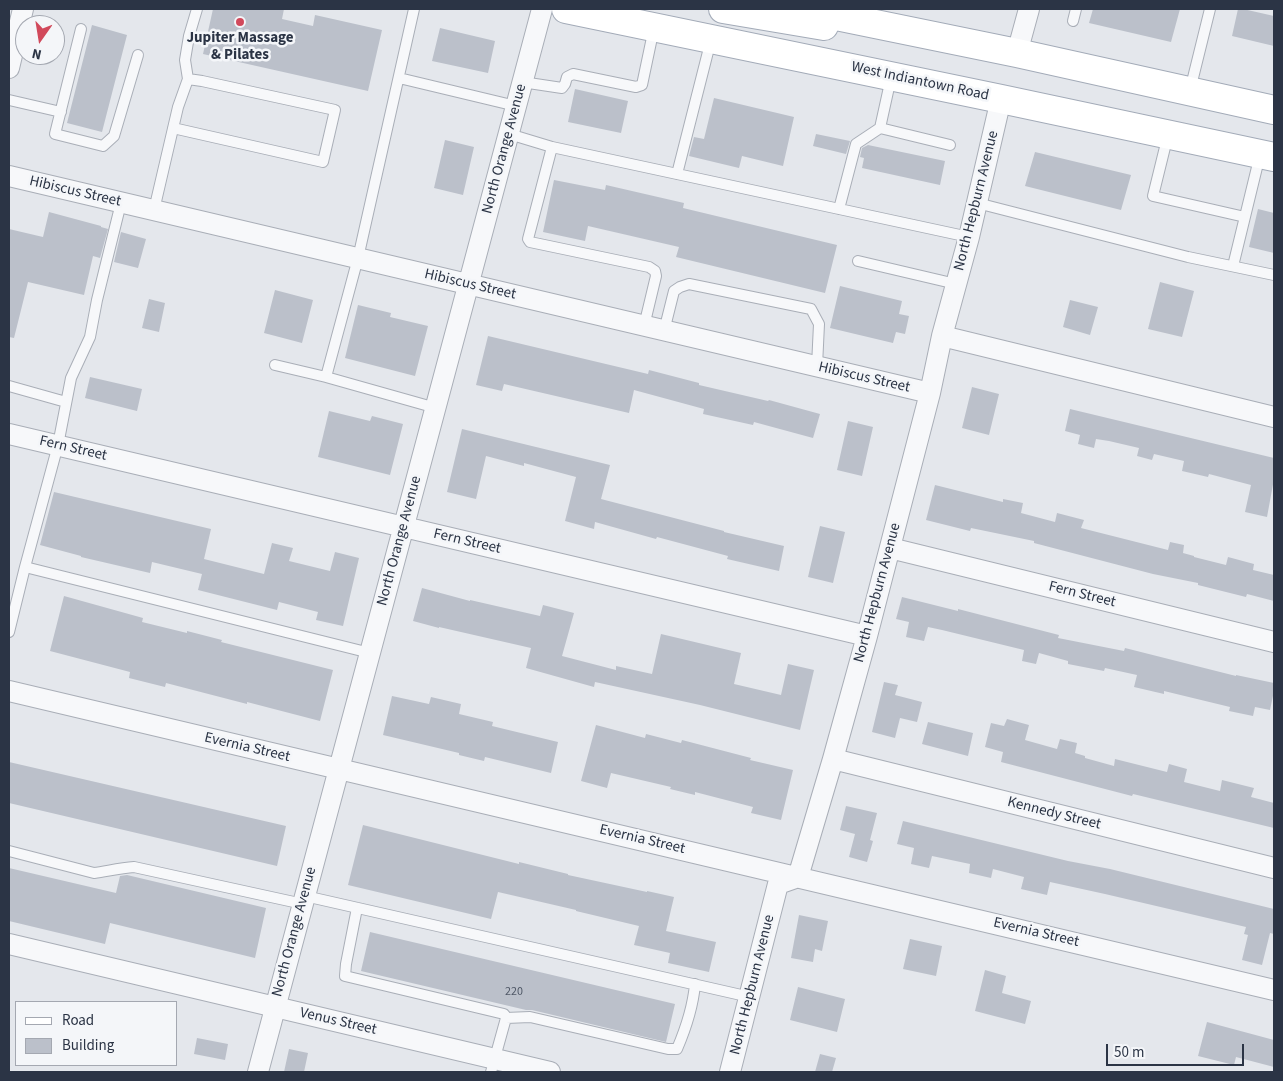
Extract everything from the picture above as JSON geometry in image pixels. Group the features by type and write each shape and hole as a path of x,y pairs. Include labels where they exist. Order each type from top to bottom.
{"main road":[{"name":"West Indiantown Road","path":"566,9 1267,155"},
{"path":"723,9 846,29 887,26"},
{"path":"802,9 1017,53 1274,110"}],"street":[{"path":"9,68 23,9"},
{"name":"North Orange Avenue","path":"258,1072 542,9"},
{"path":"1017,53 1029,9"},
{"name":"North Hepburn Avenue","path":"730,1072 778,884 798,877 833,760 930,393 942,336 969,238 1001,99"},
{"name":"Hibiscus Street","path":"9,176 930,393"},
{"path":"942,336 1274,417"},
{"name":"Fern Street","path":"9,434 867,636"},
{"name":"Fern Street","path":"890,548 1274,642"},
{"name":"Evernia Street","path":"9,691 1274,990"},
{"name":"Kennedy Street","path":"833,760 1274,868"},
{"name":"Venus Street","path":"9,944 275,1007 492,1066 550,1072"}],"lane":[{"path":"154,210 178,107 188,80 185,60 189,36 197,9"},
{"path":"326,377 358,258 414,9"},
{"path":"1073,21 1076,9"},
{"path":"1190,91 1210,9"},
{"path":"522,82 562,88 566,77 573,74 636,87 642,85 654,27"},
{"path":"82,30 55,134 102,146 114,136 138,55"},
{"path":"677,174 712,39"},
{"path":"839,209 856,144 880,128 891,76"},
{"path":"399,78 516,106"},
{"path":"173,128 323,162 335,110 202,81 188,80"},
{"path":"9,100 61,112"},
{"path":"880,128 950,145"},
{"path":"508,134 552,148 969,238"},
{"path":"1168,134 1153,196 1245,217"},
{"path":"552,148 528,239 530,242 649,267 655,271 656,276 644,326"},
{"path":"1233,266 1245,217 1267,155"},
{"path":"9,632 58,446 71,378 90,337 97,300 121,203"},
{"path":"977,203 1178,254 1274,275"},
{"path":"858,261 956,284"},
{"path":"664,330 674,291 689,284 811,309 819,324 817,366"},
{"path":"275,365 326,377 436,408"},
{"path":"9,386 66,402"},
{"path":"25,567 370,653"},
{"path":"9,851 94,873 134,867 304,900 357,908 750,997"},
{"path":"357,908 345,976 504,1014 506,1018"},
{"path":"506,1018 530,1017 668,1049 677,1049 685,1031 695,984"},
{"path":"492,1066 506,1018"}],"building":[{"path":"213,9 284,9 282,19 313,26 315,15 382,30 368,91 203,54"},
{"path":"1093,9 1180,9 1171,42 1089,23"},
{"path":"1238,9 1274,16 1274,46 1232,36"},
{"path":"92,25 127,35 102,132 67,123"},
{"path":"440,28 495,41 488,73 432,61"},
{"path":"575,89 628,101 621,133 568,122"},
{"path":"714,98 794,117 783,166 742,156 739,168 689,156 694,137 704,139"},
{"path":"816,134 850,141 846,154 813,146"},
{"path":"445,140 474,147 463,195 434,188"},
{"path":"868,145 945,161 940,185 862,168 864,158 860,157 862,148"},
{"path":"1035,152 1131,175 1121,210 1025,186"},
{"path":"554,180 605,190 606,185 684,203 683,208 837,245 825,293 676,257 679,247 588,226 585,241 543,232"},
{"path":"1258,209 1274,213 1274,253 1249,247"},
{"path":"49,212 108,229 100,258 93,256 84,295 28,282 14,338 9,337 9,229 43,237"},
{"path":"121,232 146,239 138,268 114,262"},
{"path":"1160,282 1194,291 1182,337 1148,329"},
{"path":"840,286 902,301 899,314 909,316 905,334 896,332 893,343 830,328"},
{"path":"275,290 313,300 302,343 264,333"},
{"path":"149,299 165,303 159,332 142,328"},
{"path":"1070,300 1098,307 1090,335 1063,327"},
{"path":"358,305 391,313 390,317 428,326 415,376 345,358"},
{"path":"488,336 648,374 649,370 699,383 699,385 769,400 820,414 813,438 754,422 753,425 703,414 704,409 634,390 629,413 504,384 502,391 476,385"},
{"path":"90,377 142,389 137,411 85,398"},
{"path":"972,387 999,394 989,435 962,428"},
{"path":"1070,409 1274,458 1274,479 1267,517 1245,512 1251,485 1209,474 1208,477 1182,471 1184,461 1154,454 1152,460 1137,456 1139,448 1096,439 1094,448 1078,444 1080,435 1065,431"},
{"path":"329,411 370,421 372,416 403,424 390,475 318,457"},
{"path":"848,421 873,427 862,476 837,470"},
{"path":"462,429 610,465 601,499 784,546 779,571 727,559 728,556 595,522 594,529 565,521 576,477 524,463 524,466 486,456 476,499 447,492"},
{"path":"935,485 1003,502 1003,499 1023,503 1021,513 1055,522 1057,513 1084,520 1081,528 1168,550 1170,542 1184,545 1183,553 1226,565 1228,557 1254,564 1253,570 1274,575 1274,601 1247,594 1246,597 1198,585 1198,583 1153,574 1034,543 1034,541 971,528 970,531 926,520"},
{"path":"54,492 211,529 204,559 264,574 272,543 293,548 289,561 330,571 335,552 359,558 343,626 316,620 318,612 279,602 277,610 198,590 202,574 152,562 150,573 81,557 40,545"},
{"path":"820,526 845,532 833,583 808,577"},
{"path":"422,588 470,601 540,616 543,605 574,613 562,656 616,670 616,666 652,674 661,634 741,653 734,684 781,695 788,664 814,670 800,730 700,705 595,682 594,687 526,668 531,648 413,621"},
{"path":"64,596 143,618 142,622 187,633 187,631 222,640 221,642 333,670 320,721 166,683 165,687 129,678 130,672 50,651"},
{"path":"902,597 958,611 958,609 1059,635 1058,638 1124,651 1125,648 1236,676 1274,683 1270,710 1255,707 1253,716 1229,711 1230,707 1164,691 1164,694 1134,687 1137,675 1105,668 1104,671 1068,664 1068,661 1039,653 1036,664 1022,661 1024,650 928,627 924,641 906,637 909,622 896,619"},
{"path":"884,682 898,685 895,695 922,702 917,722 900,718 895,738 872,732"},
{"path":"392,696 429,704 431,697 461,704 459,714 493,722 492,726 558,742 551,773 485,757 484,761 459,755 459,753 383,735"},
{"path":"1007,719 1029,725 1025,740 1057,749 1060,739 1077,743 1075,753 1085,756 1085,758 1114,766 1115,759 1167,772 1169,764 1187,769 1184,782 1220,791 1222,780 1254,788 1251,797 1274,803 1274,828 1133,794 1132,796 1001,762 1003,752 985,747 991,723 1004,726"},
{"path":"928,722 973,733 968,756 922,744"},
{"path":"596,725 645,738 646,734 681,743 682,740 751,758 750,760 793,770 781,820 751,813 753,807 695,792 695,795 670,789 671,787 611,773 607,788 581,781"},
{"path":"9,762 286,826 277,866 9,803"},
{"path":"846,806 877,813 870,840 873,841 867,862 849,857 855,834 840,830"},
{"path":"903,821 1274,909 1274,934 1270,933 1262,965 1242,960 1248,935 1244,934 1246,927 1050,882 1047,895 1021,889 1024,877 993,869 991,878 969,873 970,864 932,856 929,868 911,864 914,848 897,844"},
{"path":"363,825 519,864 519,862 568,875 674,897 666,931 716,942 709,972 668,963 670,953 634,945 639,926 576,910 498,892 491,919 348,885"},
{"path":"9,868 116,893 120,876 127,875 266,908 255,958 110,923 105,944 9,921"},
{"path":"799,915 828,921 822,951 815,949 813,962 791,958"},
{"path":"370,932 675,1004 666,1042 361,971"},
{"path":"910,939 942,946 936,976 903,969"},
{"path":"985,970 1006,976 1002,993 1031,1001 1025,1024 975,1011"},
{"path":"798,987 845,999 837,1032 790,1020"},
{"path":"1207,1022 1274,1040 1274,1067 1236,1057 1234,1065 1198,1056"},
{"path":"197,1038 228,1044 225,1060 194,1054"},
{"path":"289,1049 308,1053 304,1072 284,1072"},
{"path":"820,1054 836,1058 832,1072 815,1072"}],"place":[{"name":"Jupiter Massage & Pilates","path":"240,22"}]}
